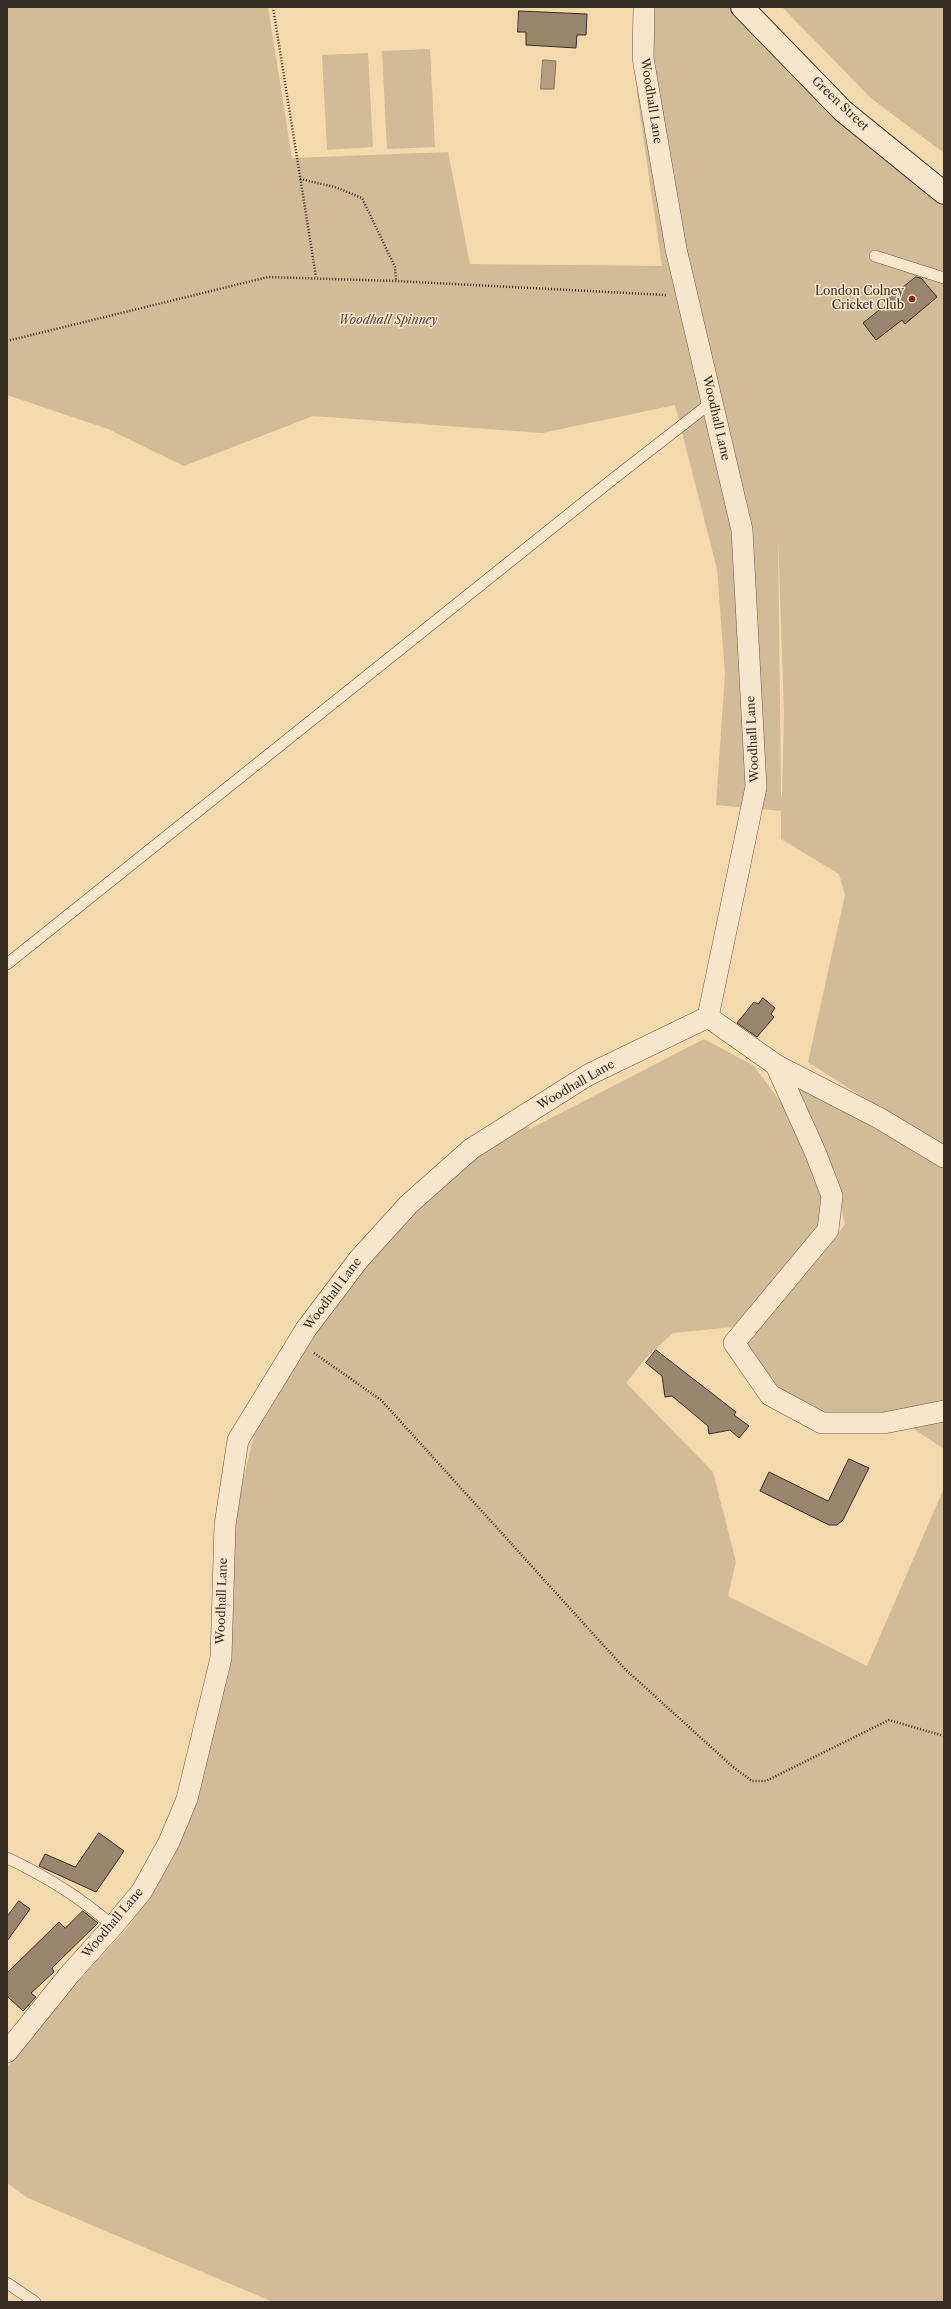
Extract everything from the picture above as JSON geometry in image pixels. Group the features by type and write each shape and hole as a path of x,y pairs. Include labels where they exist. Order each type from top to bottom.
{"main road":[{"name":"Green Street","path":"742,7 843,111 944,193"}],"street":[{"name":"Woodhall Lane","path":"7,2052 69,1974 113,1926 142,1891 169,1842 187,1799 221,1658 224,1525 238,1440 298,1341 359,1259 409,1204 471,1149 588,1074 708,1017 756,787 742,530 676,249 644,58 644,7"},
{"path":"708,1017 776,1066 879,1118 944,1157"},
{"path":"776,1066 816,1154 832,1196 828,1230 734,1343 770,1396 822,1423 884,1423 944,1411"}],"lane":[{"path":"875,256 944,278"},
{"path":"7,964 613,479 712,402"},
{"path":"7,1858 27,1867 87,1903 113,1926"},
{"path":"7,2283 35,2302"}],"path":[{"path":"273,7 316,277"},
{"path":"300,179 335,187 362,198 395,267 396,281"},
{"path":"7,341 268,277 316,277 687,296"},
{"path":"298,1341 381,1400 625,1669 733,1767 752,1781 766,1781 889,1720 944,1736"}],"green space":[{"name":"Woodhall Spinney","path":"7,7 268,7 292,158 448,152 470,264 662,266 637,94 636,53 650,7 730,7 757,36 944,202 944,1150 808,1062 845,895 839,874 781,839 781,811 716,805 725,674 717,569 675,405 542,433 313,416 184,466 108,429 7,395","holes":["778,536 784,713 782,797"]},
{"path":"782,7 944,7 944,153 872,99"},
{"path":"430,49 435,147 387,149 382,51"},
{"path":"368,53 373,147 327,150 322,55"},
{"path":"704,1039 754,1066 793,1119 825,1195 819,1231 733,1327 673,1333 646,1358 626,1383 713,1472 736,1562 728,1596 867,1666 944,1488 944,2302 273,2302 28,2198 7,2183 7,2068 61,2000 130,1925 172,1860 199,1794 233,1551 238,1501 254,1435 310,1339 339,1296 410,1211 465,1162 524,1123 530,1129"},
{"path":"786,1075 944,1169 944,1449 891,1414 829,1415 776,1389 741,1341 829,1246 845,1224 834,1177"}],"shaded area":[{"path":"543,60 556,61 554,89 541,89"}],"building":[{"path":"519,11 587,14 586,35 577,35 576,48 526,45 526,32 518,32"},
{"name":"London Colney Cricket Club","path":"916,277 921,278 937,297 905,324 902,320 876,340 863,323 888,303 886,301"},
{"path":"763,998 775,1008 771,1014 774,1017 757,1037 737,1023 754,1002 758,1004"},
{"path":"656,1350 736,1412 734,1415 749,1426 739,1438 730,1430 709,1434 708,1426 672,1396 665,1397 662,1376 646,1363"},
{"path":"849,1459 869,1468 843,1520 837,1525 829,1525 760,1491 769,1472 828,1501"},
{"path":"99,1833 124,1851 96,1892 39,1866 45,1854 75,1867"},
{"path":"19,1901 30,1909 7,1941 7,1917"},
{"path":"83,1911 98,1923 52,1968 54,1972 31,1993 36,1997 23,2011 7,1996 7,1973 59,1922 65,1928"}],"place":[{"name":"London Colney Cricket Club","path":"912,299"}]}
